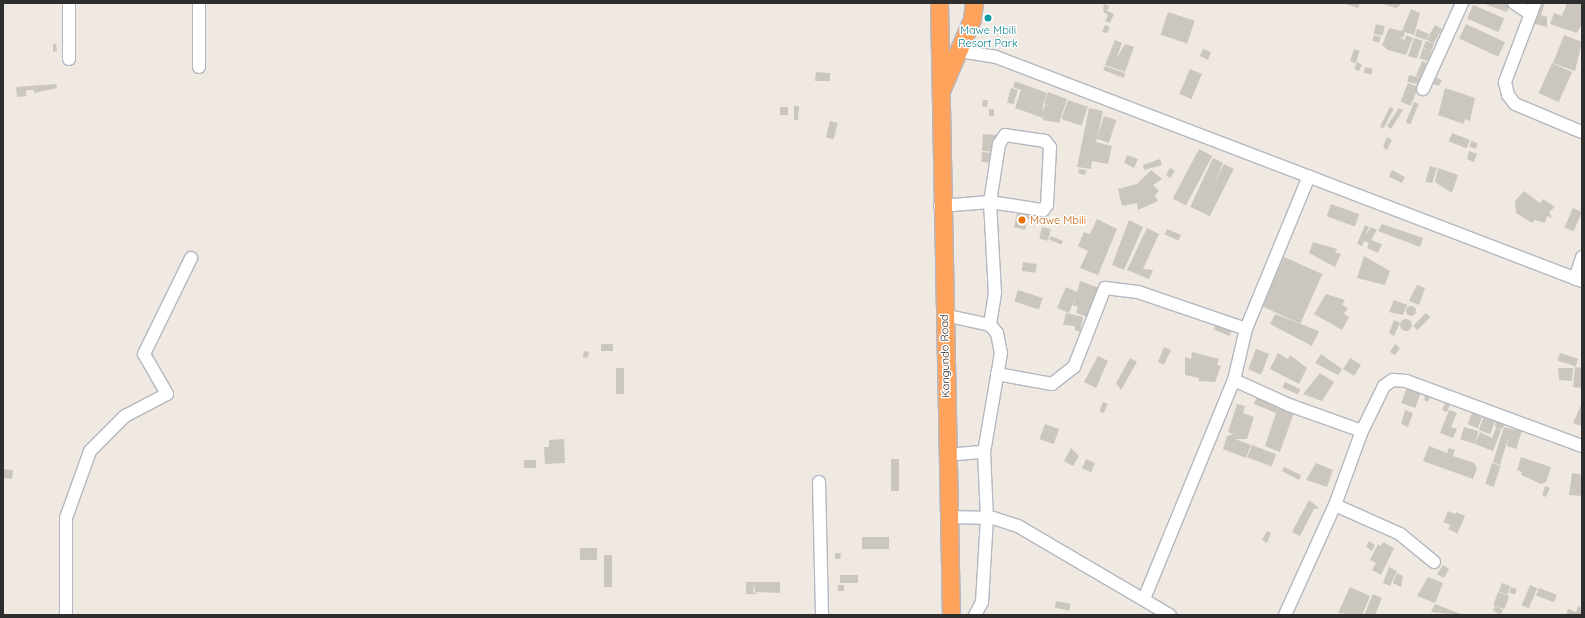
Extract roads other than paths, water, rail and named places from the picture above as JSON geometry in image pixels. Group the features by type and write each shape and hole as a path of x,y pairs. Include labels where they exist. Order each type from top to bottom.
{"highway":[{"name":"Kangundo Road","path":"939,3 940,206 951,615"},
{"name":"Kangundo Road","path":"939,96 959,51 974,3"}],"street":[{"path":"69,3 69,59"},
{"path":"199,3 199,67"},
{"path":"1423,89 1462,3"},
{"path":"1514,3 1533,8 1505,82 1508,95 1515,104 1582,132"},
{"path":"959,51 996,58 1579,280 1582,257"},
{"path":"940,206 990,202 1043,210 1047,204 1050,147 1046,141 1005,135 1001,138 990,202 995,293 990,325"},
{"path":"1144,600 1234,380 1246,329 1309,176"},
{"path":"66,615 66,518 90,452 124,416 167,394 144,354 191,258"},
{"path":"997,374 1052,384 1074,367 1105,288 1138,292 1246,329"},
{"path":"944,315 990,325 997,333 1001,352 984,452 986,518 982,602 975,615"},
{"path":"1234,380 1289,405 1362,431"},
{"path":"1285,615 1335,505 1362,431 1384,386 1393,380 1406,381 1582,446"},
{"path":"946,455 984,452"},
{"path":"819,482 822,615"},
{"path":"1335,505 1400,534 1434,562"},
{"path":"948,517 986,518 1018,526 1170,615"}],"place":[{"name":"Mawe Mbili Resort Park","path":"988,18"},
{"name":"Mawe Mbili","path":"1022,220"}]}
